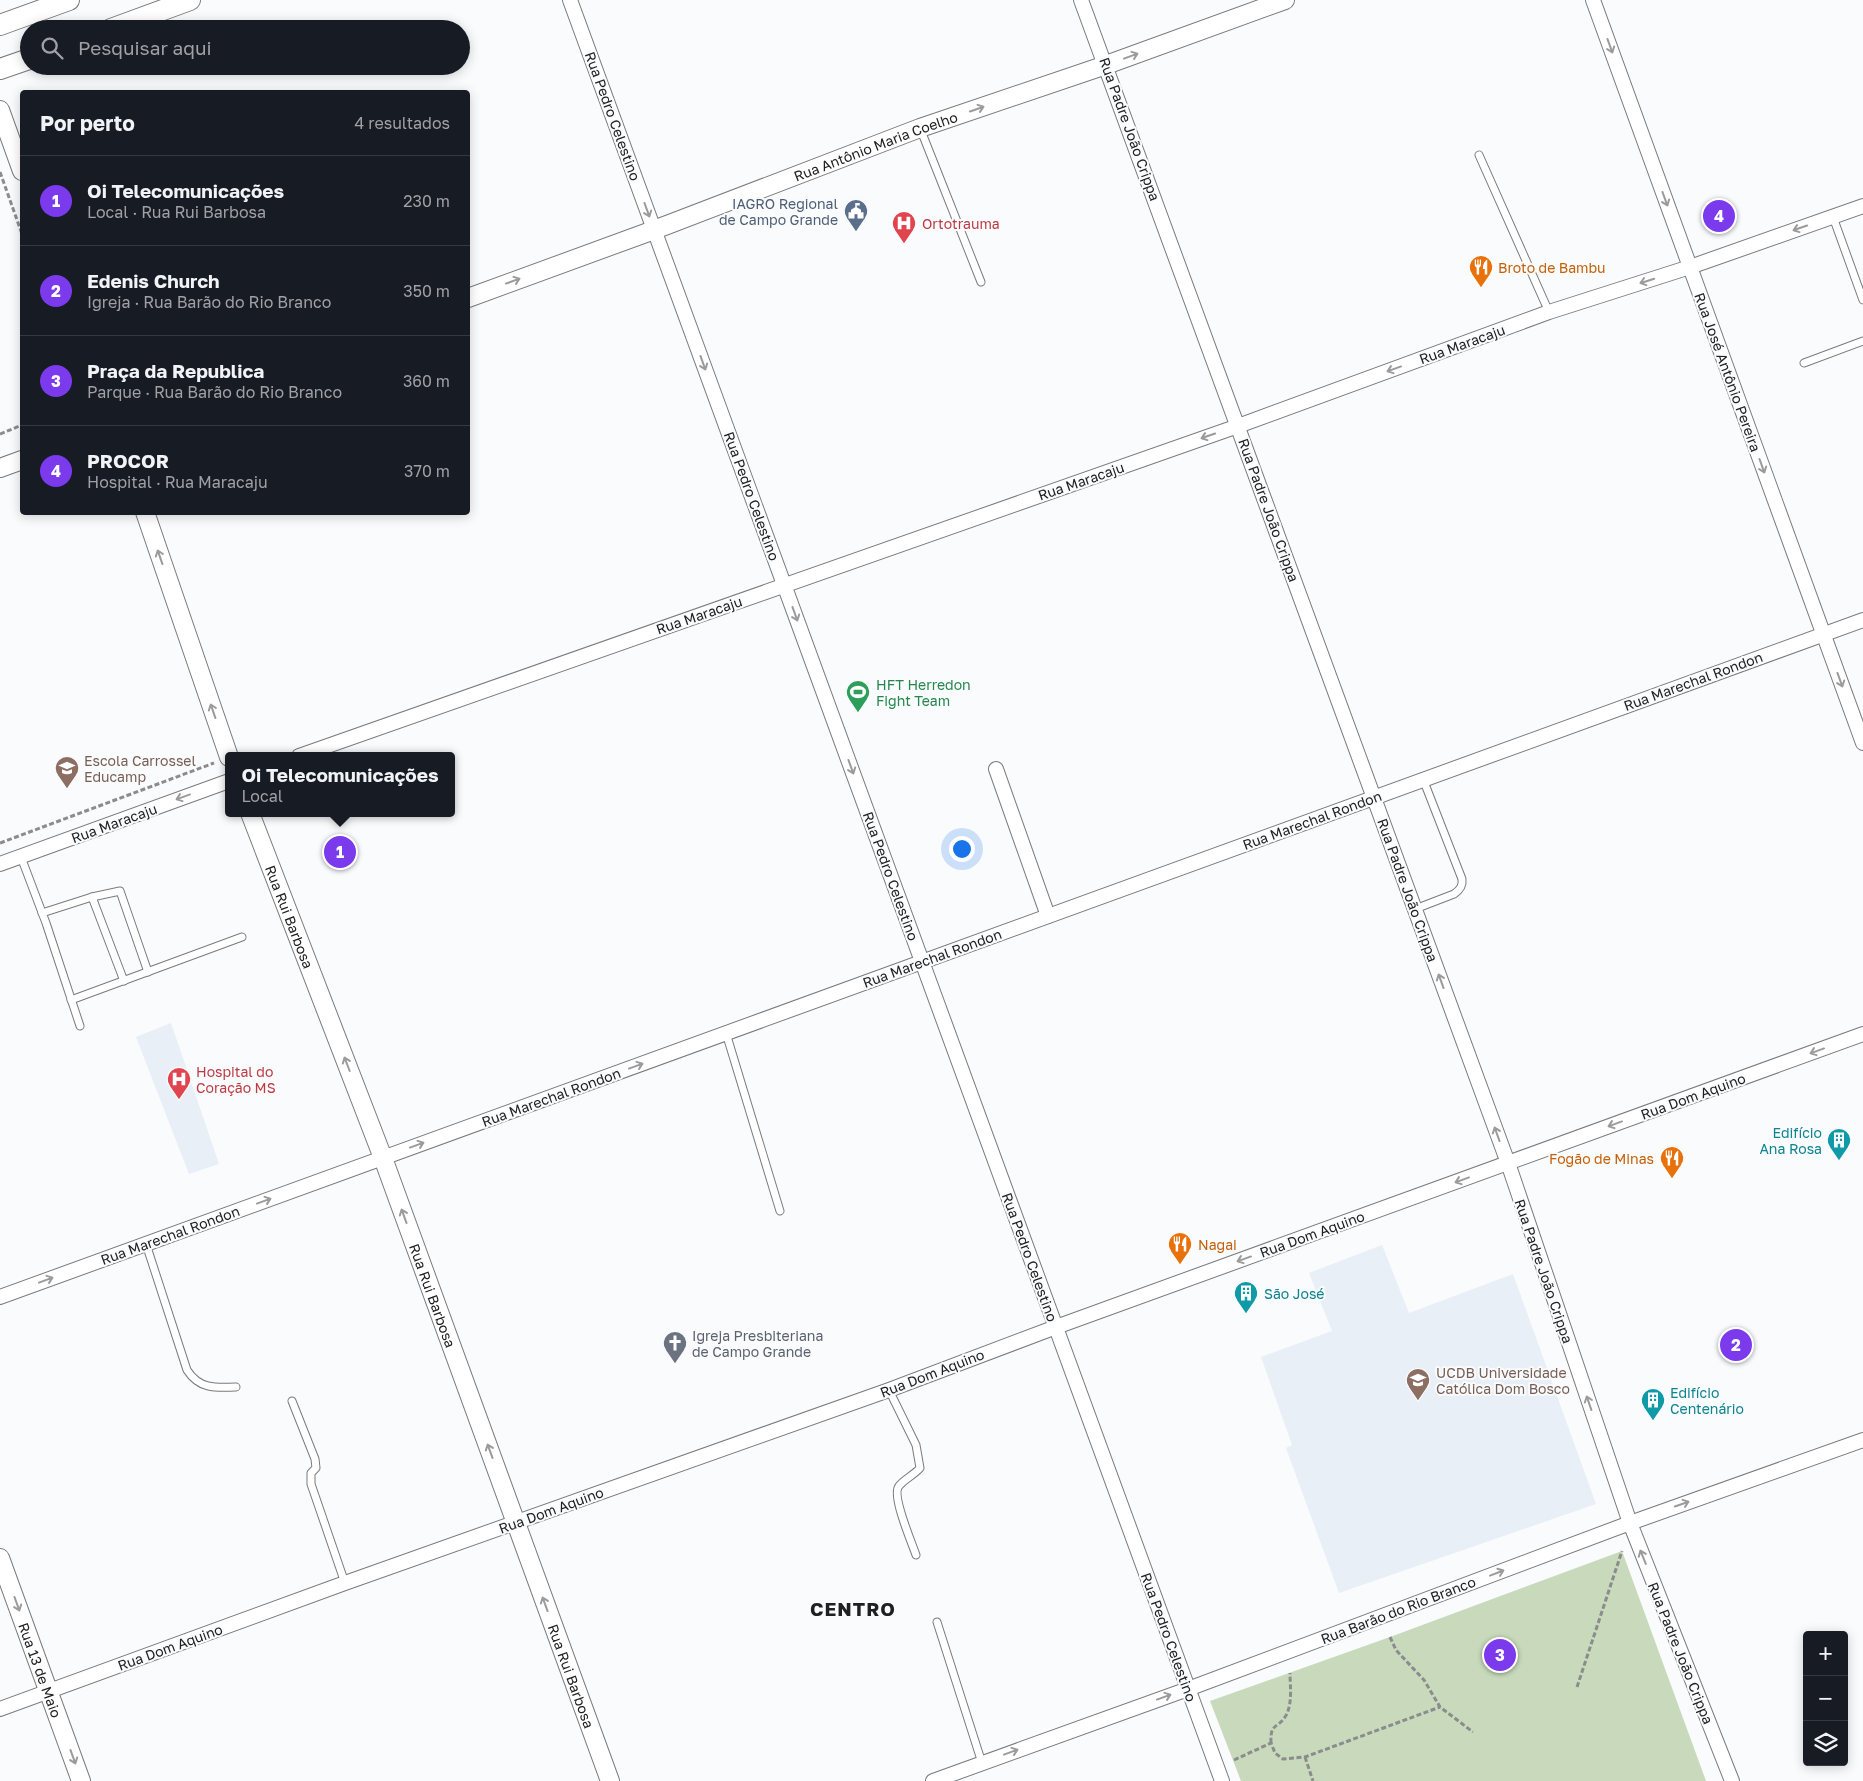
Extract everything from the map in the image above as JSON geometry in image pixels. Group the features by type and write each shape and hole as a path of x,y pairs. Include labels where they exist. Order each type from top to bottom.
{"main road":[{"path":"0,25 69,0"},
{"path":"136,20 190,0"},
{"path":"0,69 20,62"}],"street":[{"name":"Rua Pedro Celestino","path":"570,0 1222,1781"},
{"name":"Rua Padre João Crippa","path":"1081,0 1508,1163 1630,1523 1732,1781"},
{"name":"Rua Antônio Maria Coelho","path":"470,297 654,230 920,128 1106,65 1285,0"},
{"name":"Rua José Antônio Pereira","path":"1593,0 1863,743"},
{"path":"0,110 20,166"},
{"name":"Rua Maracaju","path":"310,752 1238,426 1549,312 1690,267 1863,206"},
{"path":"0,468 20,461"},
{"path":"146,515 222,759"},
{"name":"Rua Marechal Rondon","path":"0,1297 1863,620"},
{"path":"996,769 1048,916"},
{"name":"Rua Maracaju","path":"0,864 225,781"},
{"name":"Rua Rui Barbosa","path":"252,817 383,1158 610,1781"},
{"name":"Rua Dom Aquino","path":"0,1709 345,1582 889,1390 1056,1327 1863,1034"},
{"name":"Rua Barão do Rio Branco","path":"933,1781 1188,1689 1630,1523 1863,1440"},
{"name":"Rua 13 de Maio","path":"0,1558 81,1781"}],"lane":[{"path":"920,128 981,282"},
{"path":"1479,154 1549,312"},
{"path":"1833,217 1863,300"},
{"path":"1804,363 1863,341"},
{"path":"1415,909 1454,894 1459,891 1462,883 1423,779"},
{"path":"21,857 80,1026"},
{"path":"42,913 92,897 120,891 148,972"},
{"path":"92,897 124,981"},
{"path":"71,1000 242,937"},
{"path":"726,1033 780,1211"},
{"path":"146,1244 186,1370 201,1385 213,1388 236,1387"},
{"path":"889,1390 919,1454 920,1468 914,1475 899,1485 896,1491 916,1555"},
{"path":"292,1401 315,1459 316,1468 311,1473 311,1484 345,1582"},
{"path":"937,1622 982,1763"}],"path":[{"path":"0,172 20,228"},
{"path":"0,434 20,426"},
{"path":"0,842 222,759"},
{"path":"1577,1687 1622,1551"},
{"path":"1390,1637 1396,1650 1424,1680 1440,1707 1473,1732"},
{"path":"1290,1673 1289,1706 1285,1718 1277,1724 1270,1734 1275,1753 1283,1759 1305,1757 1440,1707"},
{"path":"1234,1760 1271,1743"},
{"path":"1305,1757 1313,1781"}],"shaded area":[{"name":"Hospital do Coração MS","path":"171,1023 219,1164 189,1174 136,1037"},
{"name":"UCDB Universidade Católica Dom Bosco","path":"1382,1245 1409,1313 1513,1274 1596,1504 1339,1593 1286,1448 1292,1445 1261,1357 1332,1331 1309,1273"}],"green space":[{"path":"1622,1551 1706,1781 1241,1781 1210,1701"}],"place":[{"name":"PROCOR","path":"1719,216"},
{"name":"IAGRO Regional de Campo Grande","path":"856,232"},
{"name":"Ortotrauma","path":"904,244"},
{"name":"Broto de Bambu","path":"1481,288"},
{"name":"HFT Herredon Fight Team","path":"858,713"},
{"name":"Escola Carrossel Educamp","path":"67,789"},
{"name":"Oi Telecomunicações","path":"340,852"},
{"name":"Hospital do Coração MS","path":"179,1100"},
{"name":"Edifício Ana Rosa","path":"1839,1161"},
{"name":"Fogão de Minas","path":"1672,1179"},
{"name":"Nagai","path":"1180,1265"},
{"name":"São José","path":"1246,1314"},
{"name":"Edenis Church","path":"1736,1345"},
{"name":"Igreja Presbiteriana de Campo Grande","path":"675,1364"},
{"name":"UCDB Universidade Católica Dom Bosco","path":"1418,1401"},
{"name":"Edifício Centenário","path":"1653,1421"},
{"name":"Praça da Republica","path":"1500,1655"}],"district":[{"name":"CENTRO","path":"853,1608"}]}
